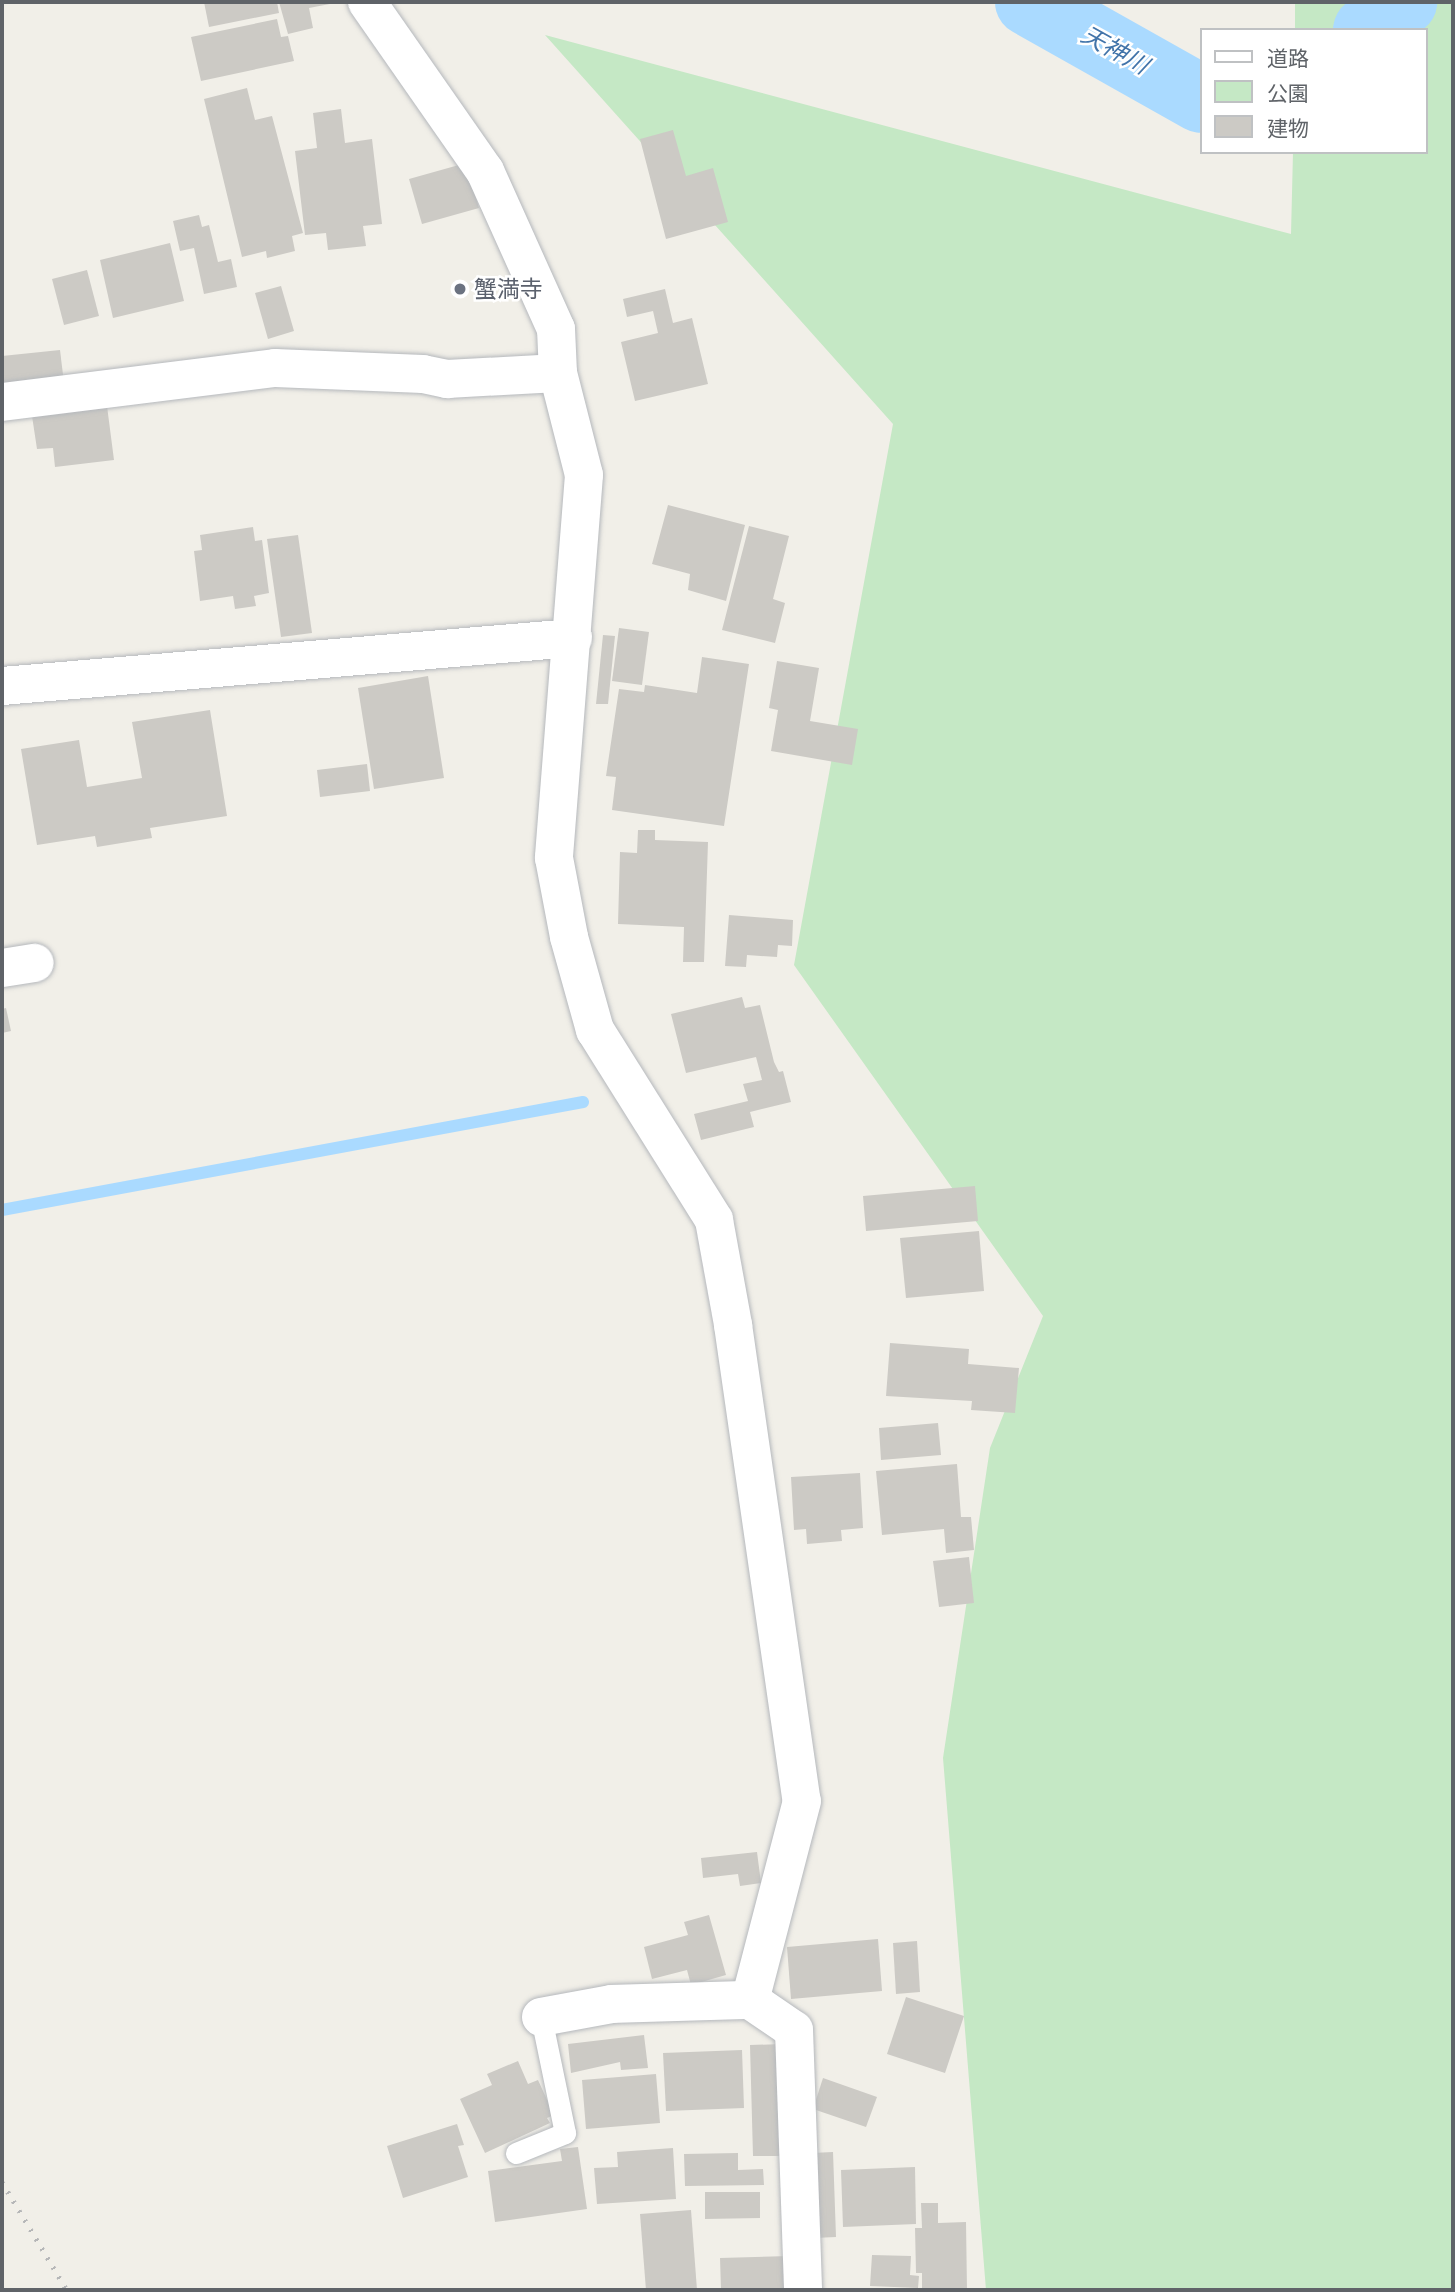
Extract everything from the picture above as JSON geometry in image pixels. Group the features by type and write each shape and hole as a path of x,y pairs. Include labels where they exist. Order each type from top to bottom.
{"street":[{"path":"367,2 485,171 556,329 558,373 584,475 554,858 569,937 595,1030 714,1220 793,1725 802,1801 750,2000"},
{"path":"2,402 275,368 423,374 447,379 558,373"},
{"path":"2,686 573,638"},
{"path":"541,2017 612,2004 750,2000 794,2030 803,2290"}],"lane":[{"path":"516,2152 565,2133 541,2017"}],"green space":[{"path":"1295,2 1453,2 1453,2290 986,2290 943,1758 990,1448 1043,1316 794,965 893,424 545,35 1291,234 1293,154 1427,154 1427,28 1295,28"}],"building":[{"path":"204,2 277,2 279,13 209,27"},
{"path":"279,2 335,3 309,8 313,28 288,34"},
{"path":"277,19 281,37 288,36 294,61 201,81 191,37"},
{"path":"247,88 255,120 272,116 303,233 292,236 295,251 267,258 266,251 242,257 204,99"},
{"path":"341,109 345,143 372,139 382,224 363,226 366,246 328,250 326,233 305,235 295,151 317,148 313,113"},
{"path":"673,130 686,176 713,168 728,222 666,239 640,139"},
{"path":"466,163 479,208 422,224 409,179"},
{"path":"199,215 202,227 209,225 218,262 231,259 237,287 204,294 194,248 180,251 173,221"},
{"path":"170,243 184,301 113,318 100,260"},
{"path":"87,270 99,316 64,325 52,279"},
{"path":"281,286 294,331 268,339 255,293"},
{"path":"665,289 673,323 692,318 708,384 635,401 621,342 658,333 653,311 627,317 623,299"},
{"path":"60,350 64,383 2,391 2,356"},
{"path":"107,406 114,460 55,467 53,448 37,449 32,416"},
{"path":"668,505 745,525 726,601 688,590 690,574 652,564"},
{"path":"749,526 789,536 773,599 785,603 775,643 722,630"},
{"path":"253,527 255,541 262,540 269,593 254,596 256,606 235,609 233,596 200,601 194,551 202,550 200,535"},
{"path":"298,535 312,633 281,637 267,539"},
{"path":"619,628 649,632 642,685 612,681"},
{"path":"603,635 615,636 608,704 596,704"},
{"path":"702,657 749,664 724,826 612,810 616,777 606,776 619,689 644,692 645,685 697,693"},
{"path":"777,661 819,668 810,721 858,729 852,765 771,751 778,710 769,708"},
{"path":"428,676 444,778 374,789 358,688"},
{"path":"210,710 227,816 150,828 152,838 97,847 95,836 37,845 21,749 79,740 87,787 142,778 132,722"},
{"path":"367,764 370,791 320,797 317,770"},
{"path":"638,830 655,830 655,840 708,842 704,962 683,962 684,927 618,924 620,852 637,853"},
{"path":"729,915 793,920 792,946 778,945 777,957 747,955 746,967 725,966"},
{"path":"742,997 745,1008 760,1005 774,1062 779,1072 783,1071 791,1102 750,1112 754,1127 701,1140 694,1114 748,1101 743,1084 762,1080 756,1057 686,1073 671,1014"},
{"path":"6,1008 11,1031 2,1033 2,1009"},
{"path":"975,1186 978,1221 866,1231 863,1196"},
{"path":"979,1231 984,1291 906,1298 900,1238"},
{"path":"890,1343 969,1349 968,1364 1019,1368 1015,1413 971,1410 972,1401 886,1396"},
{"path":"938,1423 941,1455 881,1460 879,1428"},
{"path":"957,1464 961,1517 971,1517 974,1550 946,1553 944,1529 882,1535 876,1471"},
{"path":"860,1473 863,1528 841,1530 842,1541 807,1544 806,1529 794,1530 791,1477"},
{"path":"969,1557 974,1603 939,1607 933,1561"},
{"path":"757,1852 761,1883 740,1886 738,1874 703,1878 701,1858"},
{"path":"709,1915 726,1975 691,1985 687,1970 652,1979 644,1947 688,1935 684,1922"},
{"path":"878,1939 882,1991 791,1999 787,1947"},
{"path":"917,1941 920,1992 896,1994 893,1943"},
{"path":"906,1997 964,2016 945,2073 887,2054"},
{"path":"644,2035 648,2068 621,2070 620,2062 571,2073 568,2044"},
{"path":"783,2044 785,2156 753,2156 750,2045"},
{"path":"742,2050 744,2108 666,2111 663,2053"},
{"path":"518,2061 528,2084 538,2080 554,2115 547,2118 550,2123 485,2153 460,2099 492,2085 487,2074"},
{"path":"656,2074 660,2123 586,2129 582,2080"},
{"path":"823,2078 877,2097 866,2127 813,2109"},
{"path":"457,2124 464,2145 458,2146 468,2177 403,2198 387,2146"},
{"path":"578,2147 587,2209 495,2222 488,2171 562,2161 560,2149"},
{"path":"673,2148 676,2199 597,2204 594,2168 618,2167 617,2152"},
{"path":"833,2152 836,2237 814,2238 812,2153"},
{"path":"738,2153 738,2170 763,2169 764,2185 685,2186 684,2154"},
{"path":"915,2167 916,2224 843,2227 841,2170"},
{"path":"705,2192 760,2192 760,2218 705,2219"},
{"path":"921,2203 938,2203 938,2223 966,2222 967,2290 922,2290 922,2273 916,2273 915,2228 922,2228"},
{"path":"691,2210 697,2290 646,2290 640,2214"},
{"path":"872,2255 911,2256 910,2275 919,2276 918,2288 870,2286"},
{"path":"790,2256 790,2290 721,2290 720,2258"}],"waterway":[{"name":"天神川","path":"1029,2 1200,98"},
{"name":"天神川","path":"1370,28 1403,2"},
{"path":"2,1210 583,1102"}],"railway":[{"path":"2,2182 67,2290"}],"place":[{"name":"蟹満寺","path":"460,289"}]}
